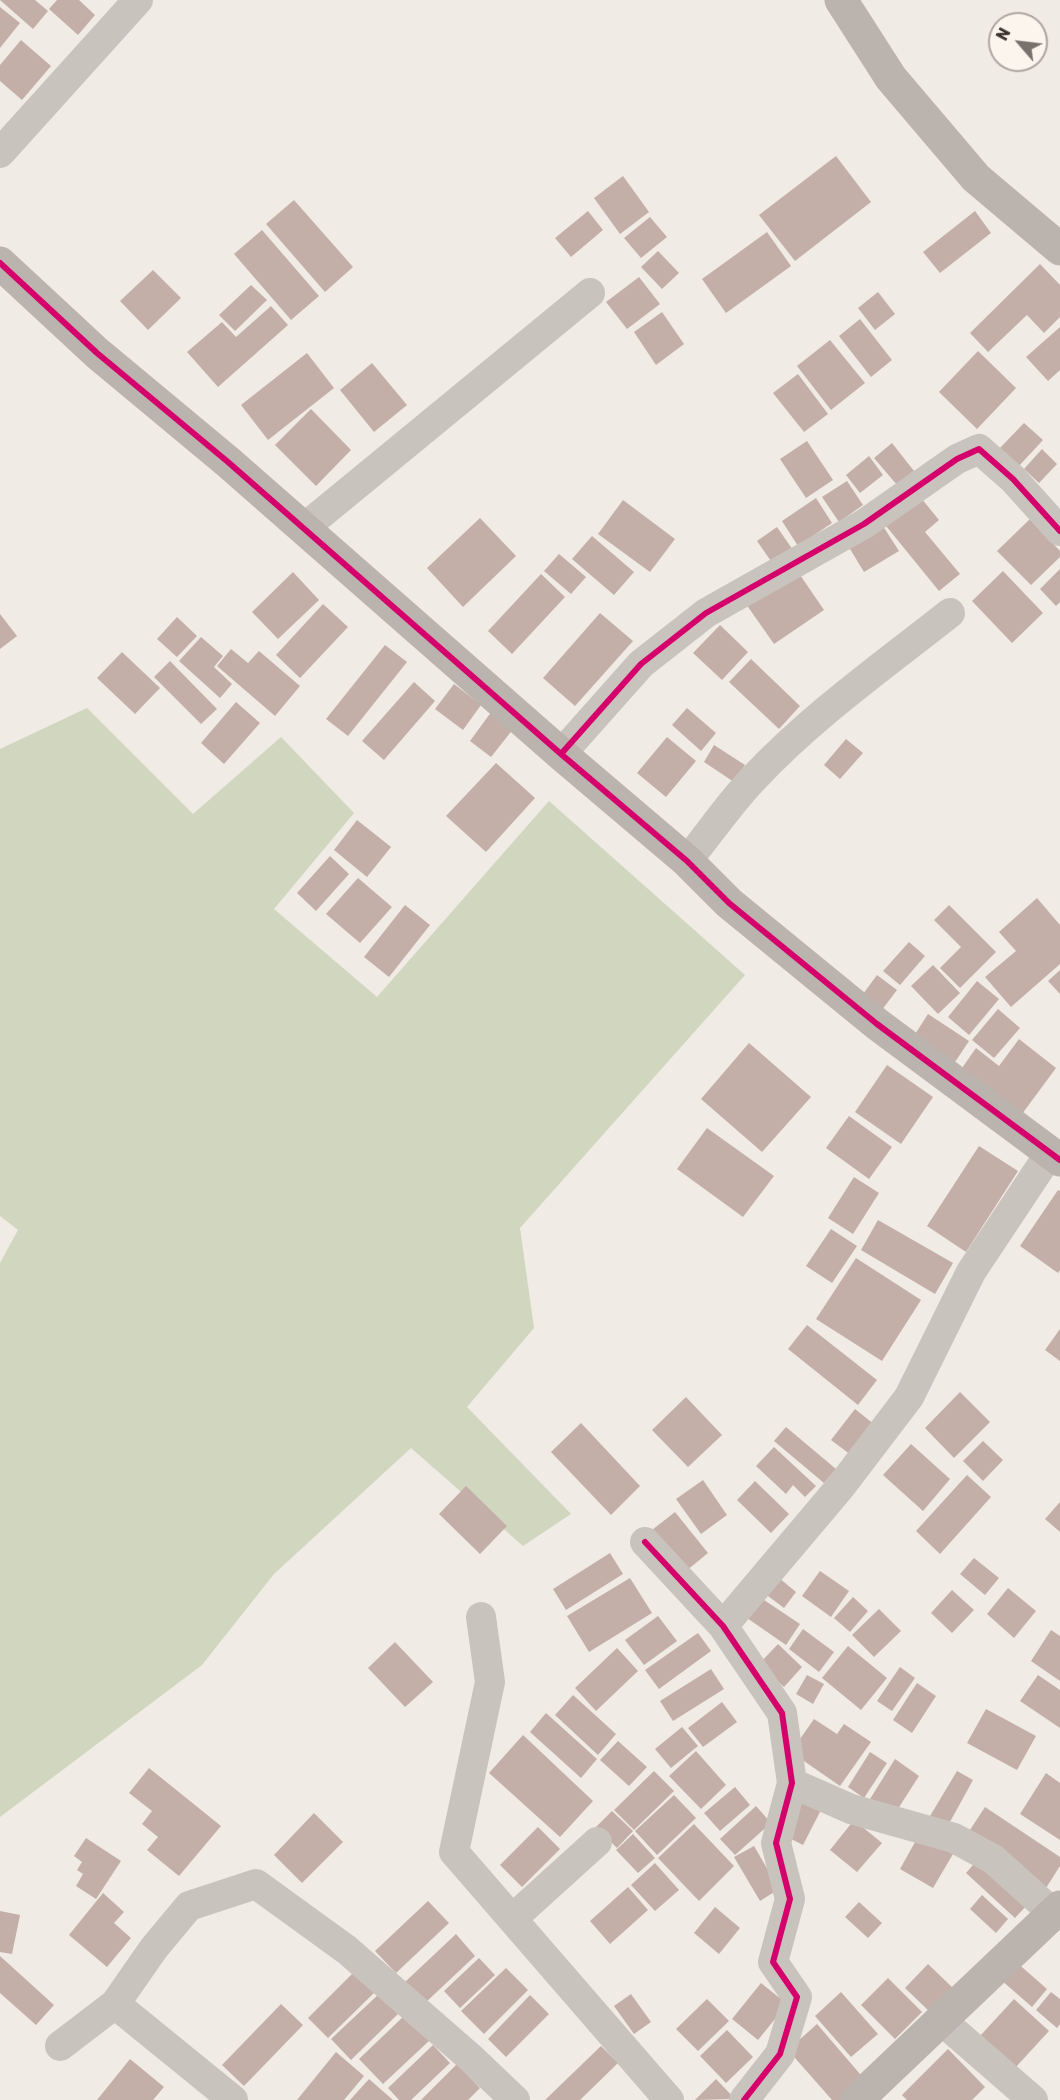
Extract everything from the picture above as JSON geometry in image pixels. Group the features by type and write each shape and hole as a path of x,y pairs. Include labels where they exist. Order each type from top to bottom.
{"street":[{"path":"0,153 138,0"},
{"path":"841,0 891,78 976,178 1060,249"},
{"path":"0,263 97,353 228,462 561,754 687,861 729,903 877,1024 1057,1151 971,1272 909,1397 842,1485 723,1626"},
{"path":"304,528 590,293"},
{"path":"561,754 641,664 706,613 864,524 957,459 980,449 1012,478 1060,531"},
{"path":"687,861 753,779 804,730 852,689 950,613"},
{"path":"645,1542 723,1626 782,1713 792,1783 776,1843 790,1899 772,1962 797,1997 780,2054 744,2100"},
{"path":"481,1617 490,1682 454,1852 669,2100"},
{"path":"792,1783 851,1809 954,1838 993,1859 1057,1910 856,2100"},
{"path":"512,1918 597,1842"},
{"path":"60,2046 115,2004 154,1948 189,1906 256,1884 347,1950 472,2059 515,2100"},
{"path":"115,2004 233,2100"},
{"path":"941,2020 1033,2100"}],"green space":[{"path":"87,708 193,814 281,737 354,813 274,909 377,997 549,801 745,975 520,1228 534,1328 467,1407 571,1514 523,1546 411,1448 274,1574 202,1665 0,1817 0,1263 18,1230 0,1216 0,749"}],"building":[{"path":"0,0 35,0 48,11 33,29"},
{"path":"57,0 79,0 95,15 78,35 49,9"},
{"path":"0,7 20,23 0,48"},
{"path":"21,40 51,66 22,100 0,81 0,65"},
{"path":"836,156 871,202 795,261 759,215"},
{"path":"623,176 649,212 620,234 594,198"},
{"path":"294,200 353,267 325,292 266,224"},
{"path":"588,211 603,230 571,257 555,238"},
{"path":"975,211 991,233 940,273 923,252"},
{"path":"650,217 667,237 641,258 624,238"},
{"path":"262,230 319,296 291,320 234,254"},
{"path":"767,232 791,266 726,313 702,279"},
{"path":"658,251 679,273 662,289 641,267"},
{"path":"1040,264 1060,285 1060,317 1044,333 1027,315 988,352 970,333"},
{"path":"153,270 181,298 148,330 120,301"},
{"path":"639,277 660,304 627,329 606,302"},
{"path":"251,285 267,300 235,331 219,315"},
{"path":"878,292 895,314 875,330 858,308"},
{"path":"271,306 288,325 218,387 187,352 222,322 236,337"},
{"path":"662,312 684,344 656,365 634,332"},
{"path":"860,319 892,360 871,377 839,336"},
{"path":"1060,327 1060,370 1048,381 1026,357"},
{"path":"830,340 865,383 831,410 797,366"},
{"path":"978,351 1016,388 977,429 939,392"},
{"path":"307,353 334,388 268,440 241,405"},
{"path":"372,363 407,405 374,432 340,390"},
{"path":"798,374 828,414 804,432 773,393"},
{"path":"311,409 351,450 316,486 275,445"},
{"path":"1024,423 1043,440 1018,467 999,449"},
{"path":"807,441 833,480 806,498 780,459"},
{"path":"892,443 914,471 897,485 874,458"},
{"path":"1042,449 1057,464 1039,483 1024,469"},
{"path":"869,456 883,475 860,493 846,475"},
{"path":"847,481 863,505 839,522 822,497"},
{"path":"917,493 939,520 925,532 960,574 939,591 882,521"},
{"path":"816,498 832,523 798,546 782,521"},
{"path":"623,500 675,539 650,572 598,534"},
{"path":"480,518 516,556 463,607 427,568"},
{"path":"1030,519 1060,551 1060,557 1031,585 997,551"},
{"path":"881,523 899,551 864,572 847,544"},
{"path":"777,527 793,550 773,564 757,541"},
{"path":"592,536 634,572 614,595 572,559"},
{"path":"559,554 586,577 571,594 544,571"},
{"path":"796,569 824,610 774,644 746,604"},
{"path":"1060,569 1060,602 1056,606 1040,589"},
{"path":"1003,571 1043,613 1012,643 972,601"},
{"path":"293,572 319,600 278,639 252,612"},
{"path":"541,574 565,597 512,654 488,631"},
{"path":"323,604 348,627 300,678 276,655"},
{"path":"600,613 633,641 575,706 543,678"},
{"path":"0,614 17,636 0,649"},
{"path":"177,617 197,636 177,657 157,639"},
{"path":"720,625 748,652 722,680 693,653"},
{"path":"201,637 223,656 214,667 232,684 220,698 179,661"},
{"path":"385,645 407,662 348,736 326,719"},
{"path":"231,649 248,663 259,651 300,686 275,716 217,666"},
{"path":"122,652 160,688 135,714 97,678"},
{"path":"751,659 800,706 779,729 729,682"},
{"path":"170,661 217,709 201,724 154,677"},
{"path":"414,682 435,701 384,760 362,741"},
{"path":"454,684 481,705 463,730 435,709"},
{"path":"236,702 260,723 224,764 201,743"},
{"path":"687,708 716,733 701,751 672,725"},
{"path":"492,711 514,728 491,757 470,741"},
{"path":"667,737 696,761 666,797 637,773"},
{"path":"846,739 863,753 840,779 824,765"},
{"path":"714,745 745,765 734,782 704,762"},
{"path":"496,763 535,798 486,852 446,816"},
{"path":"357,820 391,847 367,877 334,850"},
{"path":"330,856 349,874 316,911 297,893"},
{"path":"358,878 392,907 360,943 326,914"},
{"path":"1037,898 1060,925 1060,964 1011,1007 985,977 1016,951 999,932"},
{"path":"405,905 430,925 389,977 364,957"},
{"path":"949,905 996,952 960,988 940,968 961,947 934,920"},
{"path":"909,942 925,956 900,985 883,971"},
{"path":"933,965 960,993 938,1014 911,986"},
{"path":"1060,970 1060,994 1048,981"},
{"path":"877,975 897,990 878,1015 858,1001"},
{"path":"977,981 999,999 969,1035 948,1017"},
{"path":"998,1009 1020,1028 994,1058 972,1040"},
{"path":"928,1014 969,1041 953,1065 912,1039"},
{"path":"1019,1039 1056,1068 1022,1114 962,1068 976,1048 999,1066"},
{"path":"749,1043 811,1097 762,1152 701,1099"},
{"path":"887,1065 933,1097 901,1144 855,1112"},
{"path":"849,1116 892,1147 869,1179 826,1148"},
{"path":"707,1128 774,1176 743,1217 677,1169"},
{"path":"979,1146 1018,1171 966,1252 927,1226"},
{"path":"854,1177 879,1193 853,1234 828,1218"},
{"path":"1058,1190 1060,1191 1060,1270 1058,1273 1020,1246"},
{"path":"878,1220 953,1263 935,1294 861,1250"},
{"path":"831,1229 857,1246 832,1283 806,1266"},
{"path":"856,1258 921,1300 882,1361 816,1319"},
{"path":"807,1325 877,1380 858,1405 788,1349"},
{"path":"1060,1329 1060,1361 1045,1350"},
{"path":"960,1392 990,1422 954,1458 925,1428"},
{"path":"686,1397 722,1435 688,1467 652,1430"},
{"path":"855,1409 875,1425 851,1455 831,1440"},
{"path":"581,1423 640,1486 611,1515 551,1452"},
{"path":"786,1427 836,1469 824,1483 774,1441"},
{"path":"983,1441 1003,1460 983,1481 963,1461"},
{"path":"911,1444 950,1479 923,1511 883,1475"},
{"path":"774,1447 816,1486 805,1497 793,1485 786,1494 756,1466"},
{"path":"967,1475 991,1497 940,1554 916,1531"},
{"path":"703,1480 727,1515 701,1534 676,1499"},
{"path":"755,1481 789,1514 771,1533 737,1500"},
{"path":"466,1486 507,1526 480,1554 439,1514"},
{"path":"1060,1502 1060,1532 1045,1519"},
{"path":"675,1512 708,1553 686,1571 652,1530"},
{"path":"610,1553 623,1574 566,1610 553,1589"},
{"path":"974,1558 999,1578 985,1595 960,1574"},
{"path":"820,1571 849,1591 831,1617 802,1596"},
{"path":"773,1573 796,1592 784,1608 760,1590"},
{"path":"630,1578 652,1613 589,1652 567,1616"},
{"path":"1008,1588 1036,1611 1014,1638 987,1614"},
{"path":"952,1590 974,1610 952,1633 931,1613"},
{"path":"853,1597 868,1611 850,1632 834,1618"},
{"path":"761,1598 800,1624 786,1645 747,1618"},
{"path":"879,1609 901,1631 874,1657 852,1635"},
{"path":"658,1616 677,1641 644,1665 625,1640"},
{"path":"803,1629 834,1652 819,1672 789,1649"},
{"path":"1051,1630 1060,1636 1060,1681 1031,1661"},
{"path":"698,1633 711,1651 659,1689 645,1670"},
{"path":"395,1642 433,1682 405,1707 368,1668"},
{"path":"778,1644 802,1667 784,1687 759,1664"},
{"path":"848,1646 887,1678 861,1710 822,1678"},
{"path":"617,1648 638,1671 596,1711 575,1688"},
{"path":"900,1667 915,1678 892,1711 877,1701"},
{"path":"711,1669 724,1689 673,1721 660,1701"},
{"path":"807,1675 824,1684 813,1704 796,1694"},
{"path":"1038,1675 1060,1690 1060,1728 1020,1701"},
{"path":"917,1683 936,1696 912,1733 893,1720"},
{"path":"573,1695 616,1734 598,1755 555,1715"},
{"path":"722,1702 737,1722 703,1747 688,1728"},
{"path":"986,1709 1036,1736 1017,1770 967,1743"},
{"path":"546,1713 597,1759 581,1778 530,1732"},
{"path":"814,1719 837,1734 844,1724 871,1742 840,1786 791,1752"},
{"path":"682,1727 698,1746 671,1768 655,1749"},
{"path":"523,1735 593,1801 560,1837 489,1773"},
{"path":"618,1741 647,1767 629,1786 600,1760"},
{"path":"696,1751 726,1785 701,1809 669,1776"},
{"path":"870,1752 887,1763 864,1798 848,1787"},
{"path":"895,1759 919,1776 894,1815 870,1799"},
{"path":"149,1768 221,1826 179,1876 147,1850 158,1837 142,1824 152,1811 129,1793"},
{"path":"654,1771 674,1791 634,1830 614,1810"},
{"path":"957,1771 973,1780 945,1831 927,1821"},
{"path":"1046,1773 1060,1783 1060,1840 1020,1814"},
{"path":"735,1787 750,1805 720,1831 704,1813"},
{"path":"674,1795 696,1818 657,1855 635,1831"},
{"path":"800,1796 822,1808 803,1845 781,1834"},
{"path":"756,1806 771,1823 735,1855 720,1839"},
{"path":"985,1807 1060,1857 1060,1866 1046,1888 966,1836"},
{"path":"612,1811 633,1831 617,1848 596,1827"},
{"path":"314,1813 343,1842 302,1883 274,1855"},
{"path":"854,1820 882,1843 857,1872 830,1850"},
{"path":"694,1824 734,1866 699,1901 658,1858"},
{"path":"538,1827 560,1849 522,1887 500,1865"},
{"path":"633,1834 655,1858 638,1873 616,1850"},
{"path":"919,1835 953,1854 933,1888 900,1869"},
{"path":"86,1838 121,1861 96,1899 76,1886 83,1874 77,1870 82,1862 74,1856"},
{"path":"754,1846 779,1889 760,1901 734,1857"},
{"path":"980,1857 1029,1903 1015,1918 966,1873"},
{"path":"655,1863 679,1890 655,1911 631,1885"},
{"path":"628,1887 648,1910 610,1944 590,1921"},
{"path":"103,1893 124,1912 114,1923 131,1938 107,1967 69,1935"},
{"path":"982,1895 1008,1919 996,1933 970,1909"},
{"path":"428,1901 449,1923 396,1973 375,1951"},
{"path":"859,1902 882,1923 868,1938 845,1917"},
{"path":"715,1907 740,1928 719,1954 694,1933"},
{"path":"0,1911 20,1915 12,1954 0,1952"},
{"path":"456,1934 475,1956 424,2004 404,1983"},
{"path":"0,1956 54,2005 36,2025 0,1993"},
{"path":"479,1958 495,1975 460,2008 444,1991"},
{"path":"1015,1961 1047,1989 1032,2007 1000,1979"},
{"path":"928,1964 954,1989 931,2013 905,1988"},
{"path":"506,1968 528,1990 484,2034 461,2011"},
{"path":"356,1970 376,1991 328,2038 308,2018"},
{"path":"888,1978 922,2012 895,2039 861,2005"},
{"path":"761,1983 787,2004 758,2040 732,2019"},
{"path":"841,1992 878,2034 851,2057 815,2016"},
{"path":"1051,1992 1060,1999 1060,2024 1057,2028 1036,2010"},
{"path":"380,1993 399,2013 351,2060 331,2039"},
{"path":"631,1994 651,2022 634,2034 614,2006"},
{"path":"530,1995 549,2014 506,2057 488,2039"},
{"path":"707,1999 729,2021 698,2051 676,2029"},
{"path":"1014,1999 1049,2031 1015,2068 980,2036"},
{"path":"281,2004 303,2025 244,2086 222,2065"},
{"path":"405,2015 430,2040 383,2084 359,2059"},
{"path":"817,2024 866,2081 844,2100 832,2100 788,2050"},
{"path":"727,2030 753,2057 726,2083 700,2056"},
{"path":"433,2045 450,2063 411,2100 399,2100 388,2088"},
{"path":"601,2046 618,2063 580,2100 545,2100"},
{"path":"948,2049 985,2087 972,2100 907,2100 902,2095"},
{"path":"336,2052 364,2076 344,2100 297,2100"},
{"path":"130,2059 164,2087 153,2100 97,2100"},
{"path":"457,2064 480,2088 468,2100 421,2100"},
{"path":"369,2079 393,2100 350,2100"},
{"path":"716,2079 735,2099 695,2100"}],"cycle path":[{"path":"0,263 97,353 228,462 561,754 687,861 729,903 877,1024 1060,1160"},
{"path":"561,754 641,664 706,613 864,524 957,459 979,449 1013,479 1060,531"},
{"path":"645,1542 723,1626 782,1713 792,1783 776,1843 790,1899 773,1962 797,1997 780,2054 744,2100"}]}
